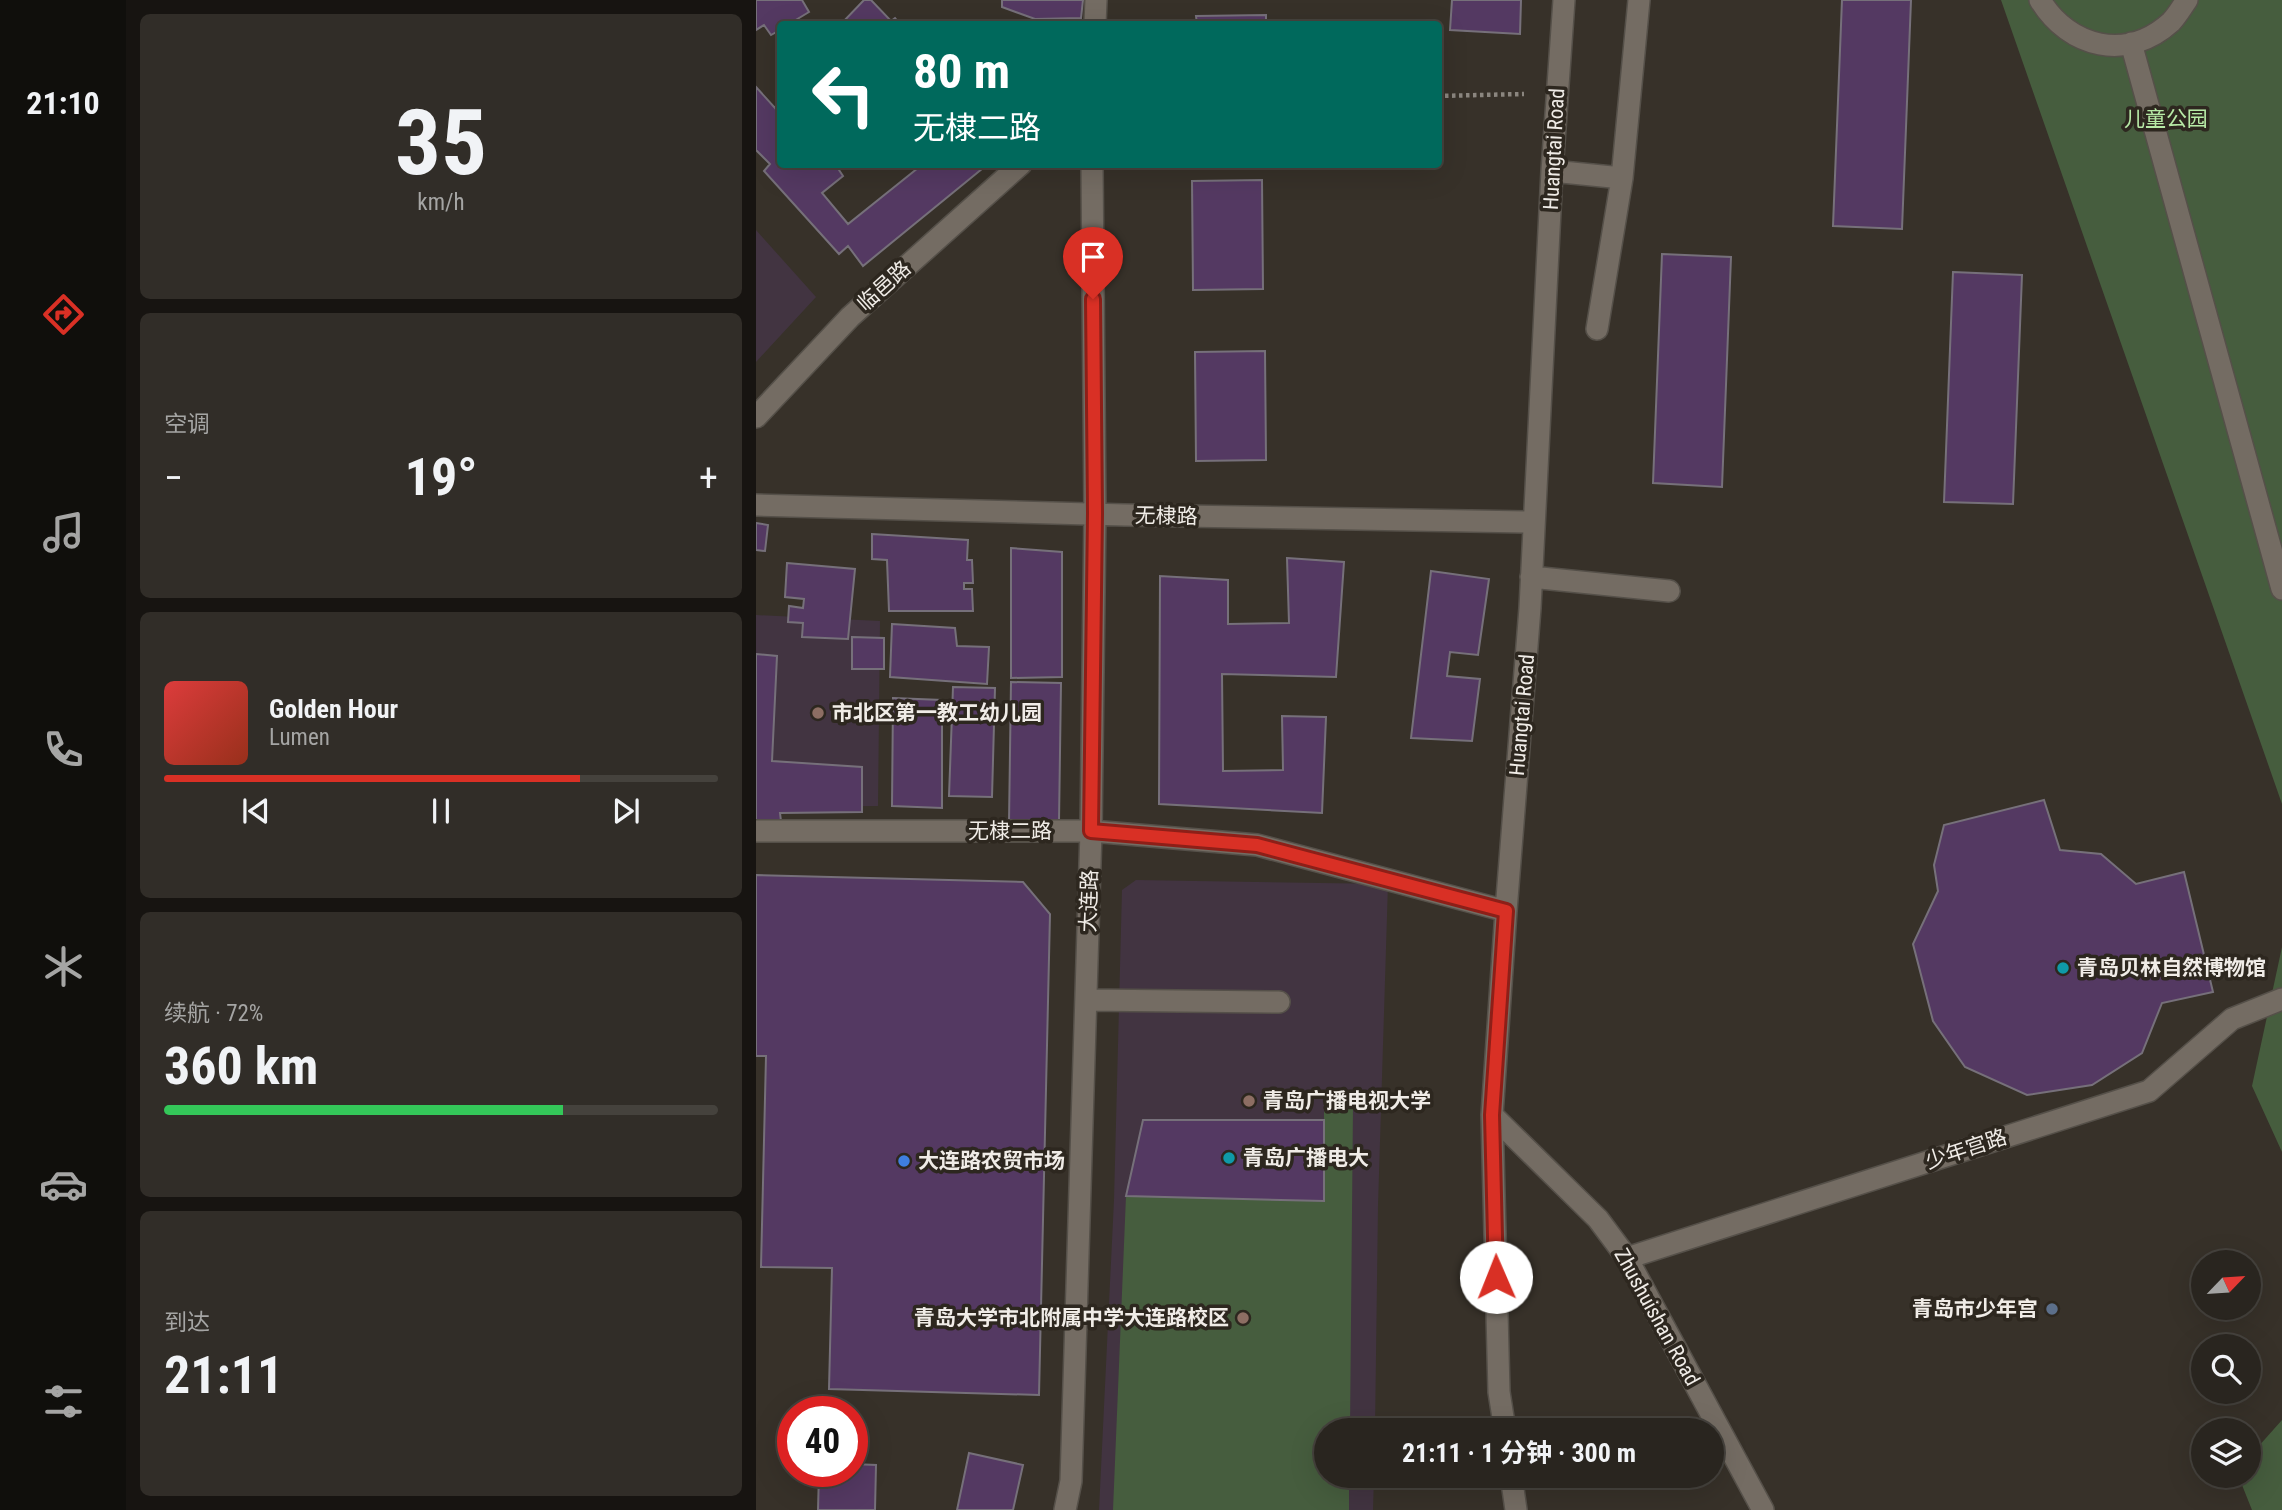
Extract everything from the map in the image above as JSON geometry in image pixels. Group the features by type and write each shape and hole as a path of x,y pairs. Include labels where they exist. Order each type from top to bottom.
{"street":[{"path":"1095,21 1096,0"},
{"name":"Huangtai Road","path":"1503,1418 1499,1392 1492,1115 1531,577 1552,171 1564,0"},
{"path":"1597,329 1622,178 1639,0"},
{"path":"2040,0 2049,16 2069,33 2093,43 2122,45 2149,38 2172,22 2187,0"},
{"path":"2131,43 2282,589"},
{"name":"临邑路","path":"756,417 850,317 1017,168"},
{"name":"大连路","path":"1065,1510 1071,1481 1091,831 1095,513 1092,168"},
{"path":"1552,171 1622,178"},
{"name":"无棣路","path":"756,505 1533,522"},
{"path":"1531,577 1670,591"},
{"name":"无棣二路","path":"756,831 1091,831 1257,845 1506,911"},
{"name":"少年宫路","path":"1627,1258 2150,1091 2232,1019 2282,999"},
{"path":"1086,1000 1279,1002"},
{"name":"Zhushuishan Road","path":"1492,1115 1598,1219 1627,1258 1763,1510"},
{"path":"1513,1488 1516,1510"}],"path":[{"path":"1442,96 1524,94"}],"shaded area":[{"path":"756,230 816,297 756,362"},
{"name":"市北区第一教工幼儿园","path":"756,615 880,621 878,806 756,807"},
{"path":"1136,880 1388,884 1378,1206 1375,1418 1314,1418 1314,1488 1374,1488 1373,1510 1099,1510 1114,1200 1122,890"}],"green space":[{"name":"儿童公园","path":"2001,0 2282,0 2282,804"},
{"path":"2282,947 2282,1152 2252,1086"},
{"name":"青岛大学市北附属中学大连路校区","path":"1324,1102 1353,1105 1350,1418 1314,1418 1314,1488 1349,1488 1349,1510 1113,1510 1126,1196 1324,1201"},
{"path":"2282,1420 2282,1510 2252,1510 2243,1488 2261,1488 2261,1444"}],"building":[{"path":"756,0 802,0 809,12 794,21 777,21 777,32 771,35 764,25 756,30"},
{"path":"864,0 871,0 891,21 844,21"},
{"path":"1002,0 1083,0 1081,18 1035,19 1002,7"},
{"path":"1452,0 1521,0 1520,34 1450,30"},
{"path":"1842,0 1911,0 1902,229 1833,226"},
{"path":"1266,15 1266,21 1197,21 1196,16"},
{"path":"756,87 775,108 777,106 777,168 838,168 843,176 822,193 848,224 918,168 983,168 863,266 848,246 839,254 764,171 770,164 756,150"},
{"path":"1262,180 1263,289 1193,290 1192,181"},
{"path":"1662,254 1731,257 1722,487 1653,483"},
{"path":"1953,272 2022,275 2013,504 1944,502"},
{"path":"1265,351 1266,460 1196,461 1195,352"},
{"path":"756,523 768,525 765,551 756,550"},
{"path":"872,534 968,540 967,560 972,560 973,583 964,583 964,589 972,589 973,611 889,611 887,560 872,559"},
{"path":"1011,548 1062,552 1062,677 1011,678"},
{"path":"1287,558 1344,562 1336,677 1222,674 1223,771 1283,770 1282,716 1326,717 1322,813 1159,804 1160,576 1228,580 1228,624 1289,623"},
{"path":"787,563 855,569 848,639 802,637 803,623 788,622 789,606 803,608 804,599 785,597"},
{"path":"1431,571 1489,579 1478,655 1450,652 1447,676 1480,679 1472,741 1411,738"},
{"path":"892,624 955,628 957,646 989,647 987,684 890,677"},
{"path":"852,637 884,638 884,669 852,669"},
{"path":"756,654 777,656 772,761 862,767 862,812 780,813 781,821 756,821"},
{"path":"1011,682 1061,683 1059,822 1009,823"},
{"path":"953,687 995,688 992,797 949,796"},
{"path":"893,698 942,700 942,808 892,806"},
{"name":"青岛贝林自然博物馆","path":"2044,800 2060,850 2101,854 2136,884 2184,872 2213,992 2162,1003 2142,1053 2092,1085 2027,1095 1965,1067 1933,1021 1913,944 1938,891 1934,865 1944,825"},
{"name":"大连路农贸市场","path":"756,875 1023,882 1050,914 1039,1395 829,1389 832,1268 761,1267 766,1056 756,1056"},
{"name":"青岛广播电大","path":"1143,1120 1324,1120 1324,1201 1126,1196"},
{"path":"969,1453 1023,1465 1013,1510 957,1510"},
{"path":"868,1465 876,1465 875,1510 818,1510 819,1487 868,1487"}],"place":[{"name":"市北区第一教工幼儿园","path":"818,713"},
{"name":"青岛贝林自然博物馆","path":"2063,968"},
{"name":"青岛广播电视大学","path":"1249,1101"},
{"name":"青岛广播电大","path":"1229,1158"},
{"name":"大连路农贸市场","path":"904,1161"},
{"name":"青岛市少年宫","path":"2052,1309"},
{"name":"青岛大学市北附属中学大连路校区","path":"1243,1318"}],"route":[{"path":"1093,299 1095,513 1091,831 1257,845 1506,911 1492,1115 1496,1277"}]}
